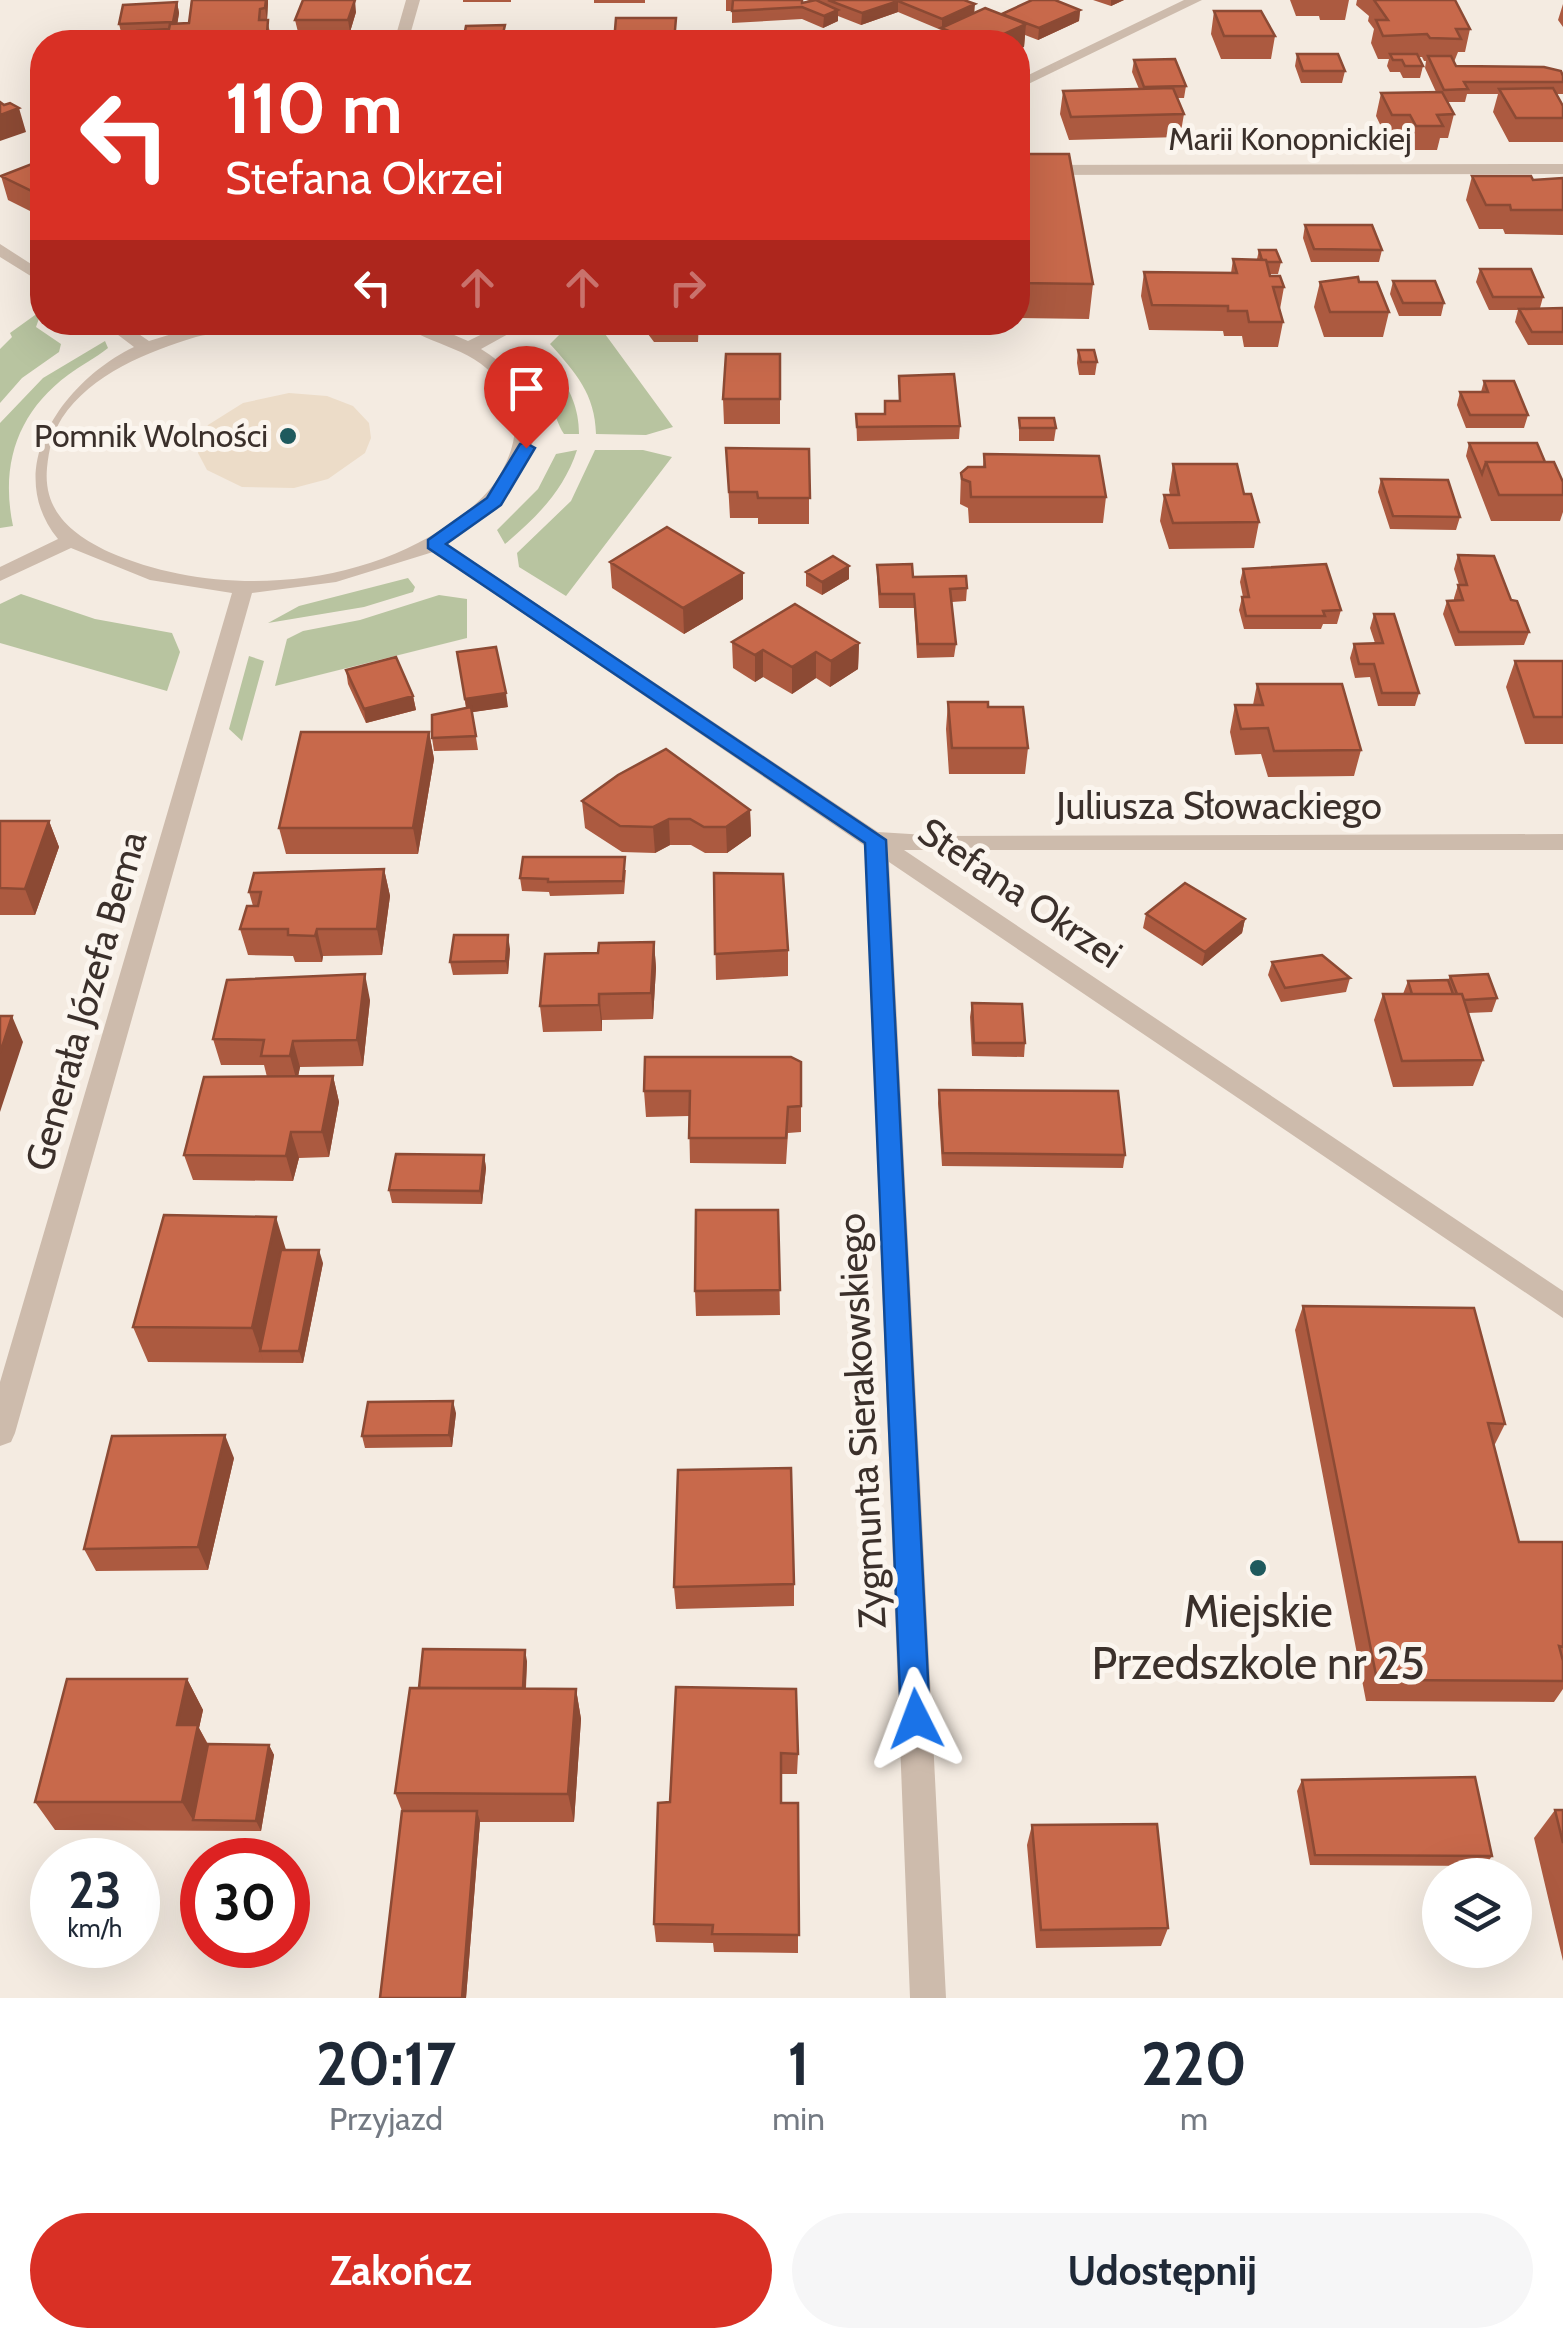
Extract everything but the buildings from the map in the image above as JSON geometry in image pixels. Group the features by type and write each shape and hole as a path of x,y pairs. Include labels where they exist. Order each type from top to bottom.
{"street":[{"path":"405,30 414,0"},
{"path":"1030,79 1195,0"},
{"name":"Marii Konopnickiej","path":"1030,170 1563,169"},
{"path":"0,250 30,270"},
{"path":"128,335 147,348"},
{"path":"192,335 147,348 92,379 46,428 35,461 37,497 50,520 70,541 120,566 166,582 243,588 329,580 434,544 494,501 526,448 520,394 472,346 442,335"},
{"path":"472,346 495,335"},
{"path":"0,575 70,541"},
{"name":"Stefana Okrzei","path":"434,544 1563,1306"},
{"name":"Generała Józefa Bema","path":"0,1433 243,588"},
{"name":"Juliusza Słowackiego","path":"876,840 942,844 1563,842"},
{"name":"Zygmunta Sierakowskiego","path":"876,840 928,1998"}],"green space":[{"path":"30,319 30,335 48,335 61,344 59,352 22,378 0,403 0,349 12,337 10,333"},
{"path":"559,335 606,335 673,427 646,435 596,434 588,396 550,344"},
{"path":"105,341 108,348 51,390 25,423 9,481 13,526 0,528 0,423 43,378"},
{"path":"556,369 569,392 579,434 564,434 560,427 537,371"},
{"path":"577,450 565,478 548,502 505,544 497,530 538,489 556,454"},
{"path":"595,450 643,450 672,457 566,596 519,567 517,553 571,501"},
{"path":"408,578 415,587 413,592 364,607 268,623 299,606"},
{"path":"21,594 95,619 172,633 180,652 167,691 0,643 0,604"},
{"path":"439,595 467,599 467,638 275,686 287,639 303,631 360,620"},
{"path":"249,656 264,661 242,741 229,729"}],"shaded area":[{"path":"289,393 327,396 353,406 369,423 371,438 365,453 328,479 294,488 242,487 207,470 198,453 208,425 243,403"}],"place":[{"name":"Pomnik Wolności","path":"288,436"},
{"name":"Miejskie Przedszkole nr 25","path":"1258,1568"}],"route":[{"path":"526,448 494,501 434,544 876,840 916,1719"}]}
